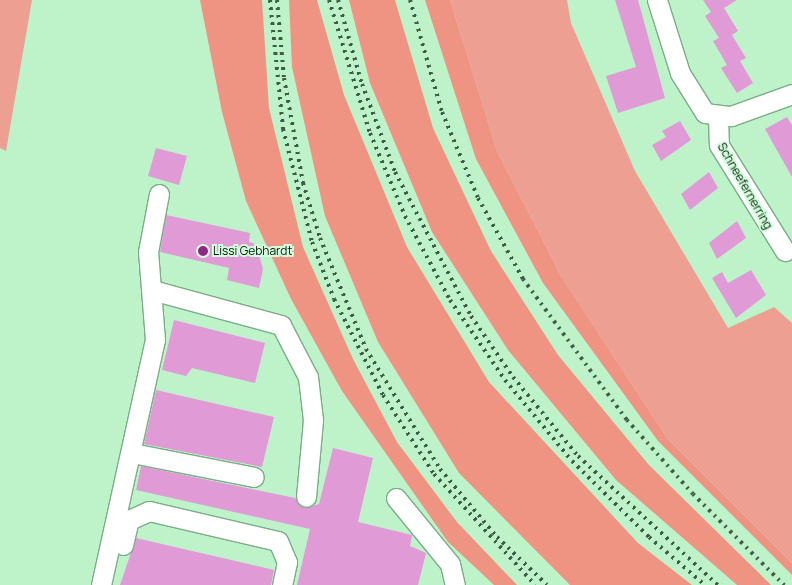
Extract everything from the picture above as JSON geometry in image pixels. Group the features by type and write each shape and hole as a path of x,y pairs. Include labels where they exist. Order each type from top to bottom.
{"street":[{"path":"657,0 680,73 705,113 718,118 792,94"},
{"name":"Schneefernerring","path":"718,118 719,145 786,250"},
{"path":"101,585 132,453 155,340 148,252 159,194"},
{"path":"152,290 282,326 308,378 313,420 306,497"},
{"path":"132,453 254,477"},
{"path":"396,498 450,564 456,585"},
{"path":"113,585 129,520 149,511 278,541 287,562 282,585"}],"shaded area":[{"path":"0,0 32,0 6,151 0,148"},
{"path":"200,0 262,0 269,108 303,247 353,359 397,442 457,522 517,585 494,585 448,542 342,391 291,299 246,201 222,112"},
{"path":"289,0 317,0 344,95 407,247 489,382 638,543 692,585 570,585 459,473 378,342 325,216 292,67"},
{"path":"349,0 395,0 433,128 491,251 558,355 649,465 771,585 737,585 616,480 508,350 432,232 370,83"},
{"path":"425,0 450,0 497,151 561,276 667,438 792,563 792,575 658,441 543,283 476,159"},
{"path":"450,0 567,0 571,23 635,171 728,328 774,307 792,323 792,563 667,438 561,276 497,151"}],"building":[{"path":"615,0 638,0 665,98 618,113 606,76 636,67"},
{"path":"703,0 737,0 724,8 738,31 732,35 746,58 740,61 753,83 737,93 721,68 727,65 713,41 719,38 705,16 711,12"},
{"path":"787,117 792,125 792,177 765,129"},
{"path":"680,121 691,140 661,161 652,145 666,137 662,131"},
{"path":"156,148 187,156 179,185 148,176"},
{"path":"709,172 718,188 690,210 681,194"},
{"name":"Lissi Gebhardt","path":"166,215 250,233 249,242 256,244 263,269 259,288 227,280 229,268 160,252"},
{"path":"737,221 746,238 717,259 709,243"},
{"path":"751,270 766,295 736,318 712,278 722,272 728,283"},
{"path":"174,320 265,343 255,383 192,368 186,376 162,370"},
{"path":"156,390 274,417 262,467 144,444"},
{"path":"333,448 373,458 358,522 412,535 410,546 426,553 418,585 297,585 310,529 136,490 141,466 295,498 300,506 310,507 319,504"},
{"path":"136,538 274,570 271,585 120,585"}],"railway":[{"path":"270,0 283,129 312,242 334,299 383,395 434,474 535,585"},
{"path":"277,0 284,78 303,183 320,238 366,349 440,469 497,537 547,585"},
{"path":"329,0 370,133 405,216 450,300 505,380 572,461 649,537 705,585"},
{"path":"338,0 362,84 395,172 471,316 513,377 578,456 718,585"},
{"path":"410,0 442,112 478,198 523,279 627,420 693,494 784,585"}],"place":[{"name":"Lissi Gebhardt","path":"203,251"}]}
